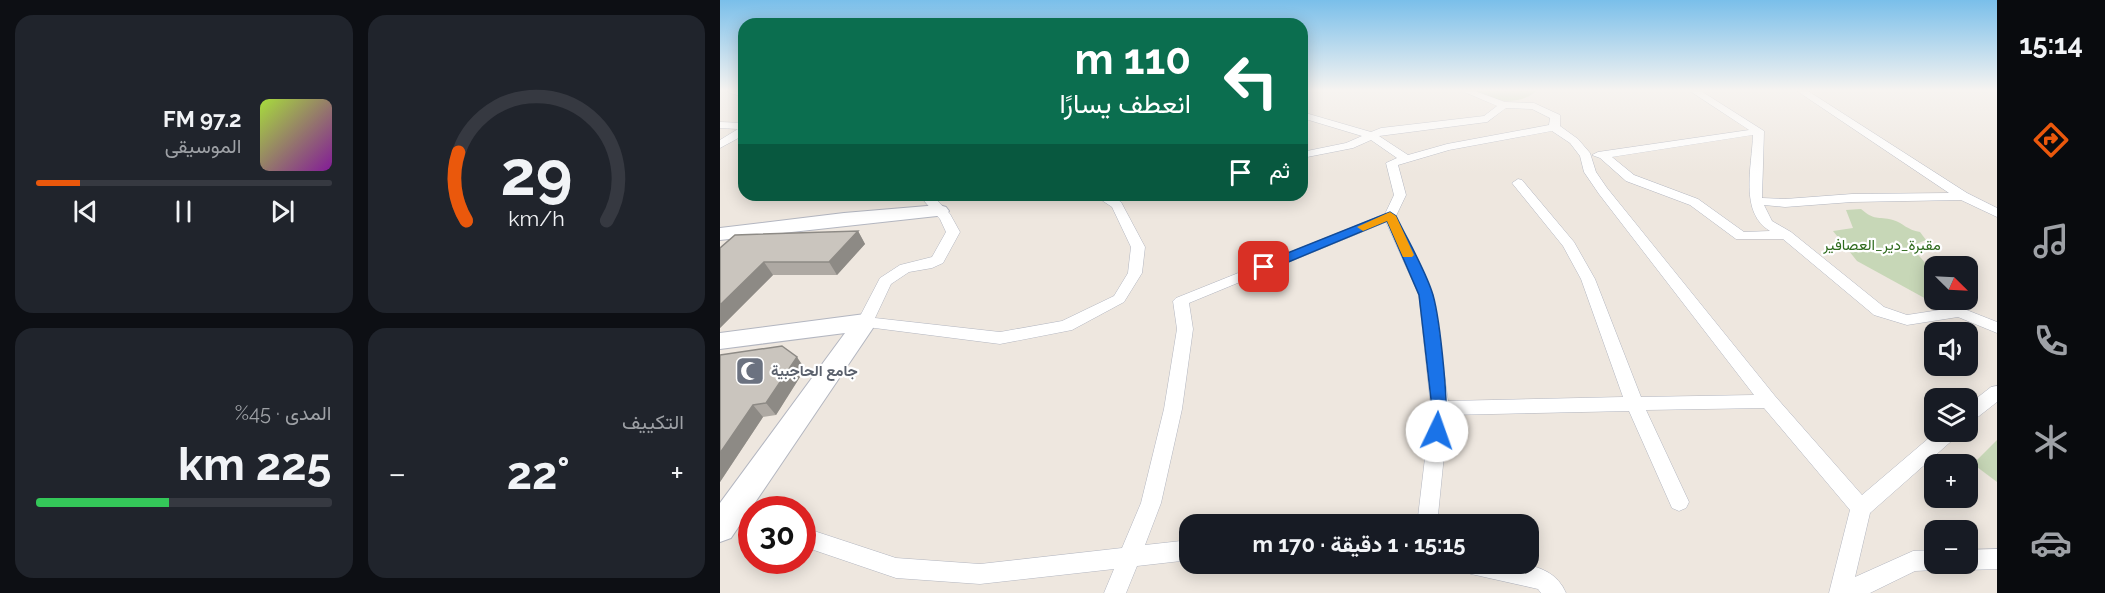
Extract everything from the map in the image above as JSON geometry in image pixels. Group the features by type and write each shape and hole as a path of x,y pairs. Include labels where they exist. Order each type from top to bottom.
{"street":[{"path":"1312,119 1371,135 1406,159"},
{"path":"1308,154 1348,146 1381,131 1487,119"},
{"path":"1554,127 1556,119"},
{"path":"1740,119 1759,130"},
{"path":"1844,119 1963,196 1997,213"},
{"path":"720,125 738,126"},
{"path":"1115,593 1151,503 1173,409 1185,330 1180,301 1390,216 1400,195 1392,163 1447,147 1554,127 1574,141 1586,155 1590,172 1603,190 1769,401 1861,508"},
{"path":"1586,155 1604,156 1759,130"},
{"path":"1759,130 1756,201 1766,223 1786,235 1879,311 1906,320 1959,312 1997,328"},
{"path":"720,146 738,137"},
{"path":"1604,156 1630,178 1694,202 1741,236 1786,235"},
{"path":"1518,183 1569,245 1588,279 1634,403 1679,502"},
{"path":"1756,201 1785,203 1852,198 1963,196"},
{"path":"720,341 865,322 1000,338 1066,326 1119,299 1135,273 1138,247 1114,201"},
{"path":"728,239 753,230 930,202 951,221 953,232 938,260 927,265 905,268 885,281 865,322 734,520"},
{"path":"720,224 862,212"},
{"path":"1390,216 1426,295 1440,408 1427,514"},
{"path":"1978,408 1997,392"},
{"path":"1440,408 1769,401"},
{"path":"1840,593 1861,508 1937,442"},
{"path":"816,541 896,568 980,574 1179,551"},
{"path":"1978,560 1997,559"},
{"path":"1846,593 1913,561 1924,560"},
{"path":"1517,574 1544,580 1555,593"}],"green space":[{"name":"مقبرة_دير_العصافير","path":"1861,209 1873,217 1893,220 1920,232 1926,240 1909,247 1924,262 1924,298 1857,261 1833,231 1853,228 1846,210"},
{"path":"1997,440 1997,482 1978,468 1978,459"}],"building":[{"path":"858,231 829,262 764,262 720,305 720,248 735,235"},
{"path":"782,346 797,357 766,403 753,405 720,453 720,355"}],"slow traffic":[{"path":"1363,227 1390,216 1408,255"}],"place":[{"name":"جامع الحاجبية","path":"750,371"}],"route":[{"path":"1264,267 1390,216 1426,295 1440,408 1437,431"}]}
